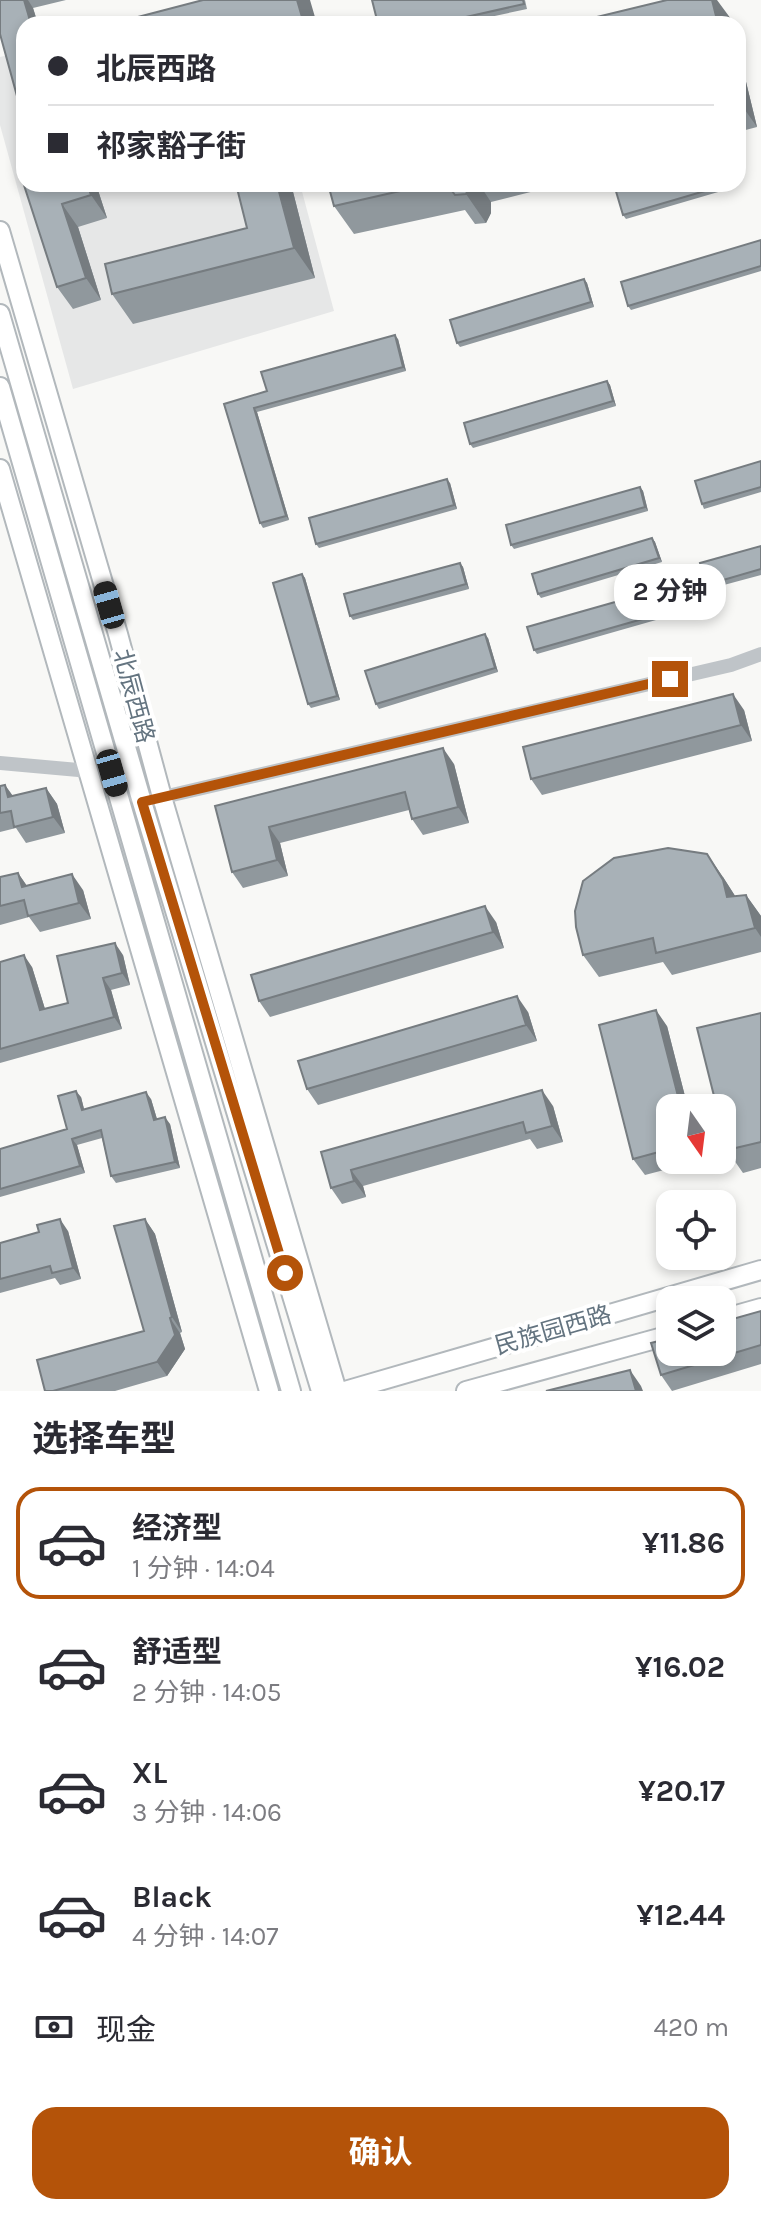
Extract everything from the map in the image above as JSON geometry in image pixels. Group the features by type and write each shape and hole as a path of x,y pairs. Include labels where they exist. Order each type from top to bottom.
{"main road":[{"name":"北辰西路","path":"0,231 337,1391"},
{"name":"北辰西路","path":"0,314 142,802 321,1391"},
{"name":"北辰西路","path":"0,387 291,1391"},
{"path":"0,469 269,1391"},
{"name":"民族园西路","path":"345,1391 761,1270"},
{"path":"736,1315 761,1308"},
{"name":"民族园西路","path":"466,1391 656,1339"}],"street":[{"path":"0,763 112,773 142,802 731,665 761,654"}],"shaded area":[{"path":"16,53 16,183 0,125 0,57"},
{"path":"19,192 302,192 334,311 73,389"}],"building":[{"path":"0,0 24,0 29,16 16,16 16,92 0,34"},
{"path":"203,0 297,0 302,16 142,16"},
{"path":"372,0 523,0 524,4 471,16 376,16"},
{"path":"667,0 712,0 716,16 601,16"},
{"path":"26,192 90,192 91,195 62,204 86,278 57,287"},
{"path":"238,192 279,192 294,248 112,294 105,264 247,228"},
{"path":"330,192 396,192 334,206"},
{"path":"616,192 702,192 623,215"},
{"path":"761,240 761,266 628,306 621,282"},
{"path":"584,279 591,302 457,343 450,320"},
{"path":"395,335 403,367 254,408 286,516 260,523 224,404 267,391 261,372"},
{"path":"607,381 613,401 470,444 464,423"},
{"path":"761,461 761,487 702,504 695,481"},
{"path":"447,479 454,505 316,544 309,518"},
{"path":"640,487 645,507 511,545 506,525"},
{"path":"652,538 659,558 538,594 532,574"},
{"path":"761,546 761,569 706,585 700,563"},
{"path":"460,563 466,584 350,616 344,594"},
{"path":"302,574 337,696 308,704 273,583"},
{"path":"668,587 674,610 534,650 527,627"},
{"path":"485,634 495,668 376,704 365,671"},
{"path":"733,694 741,725 531,779 523,747"},
{"path":"443,748 458,807 412,819 405,792 269,827 277,860 232,872 215,806"},
{"path":"5,785 8,797 46,788 53,817 14,827 11,811 0,813 0,786"},
{"path":"668,848 707,854 723,880 727,897 746,895 755,928 656,953 653,938 583,955 575,911 583,881 614,858"},
{"path":"18,873 22,887 72,874 79,903 28,916 24,900 0,906 0,877"},
{"path":"485,906 493,932 259,1001 251,975"},
{"path":"115,943 122,973 103,978 114,1017 0,1049 0,962 24,955 40,1010 68,1003 57,956"},
{"path":"517,996 526,1025 307,1089 298,1061"},
{"path":"656,1010 677,1094 656,1094 656,1153 633,1159 599,1025"},
{"path":"761,1013 761,1142 736,1148 736,1094 714,1094 697,1028"},
{"path":"542,1090 552,1126 526,1133 523,1122 351,1170 354,1181 331,1188 321,1152"},
{"path":"76,1091 82,1110 146,1092 154,1120 165,1117 175,1162 111,1176 101,1130 72,1139 80,1166 0,1189 0,1149 67,1129 58,1096"},
{"path":"60,1219 73,1268 52,1273 50,1266 0,1279 0,1243 39,1232 37,1225"},
{"path":"145,1219 175,1335 157,1362 45,1391 37,1360 144,1331 114,1226"},
{"path":"761,1311 761,1345 736,1352 736,1318"},
{"path":"656,1342 656,1359 651,1343"},
{"path":"658,1366 691,1366 661,1375"},
{"path":"630,1370 636,1391 546,1391"}],"route":[{"path":"285,1273 142,802 670,679"}]}
